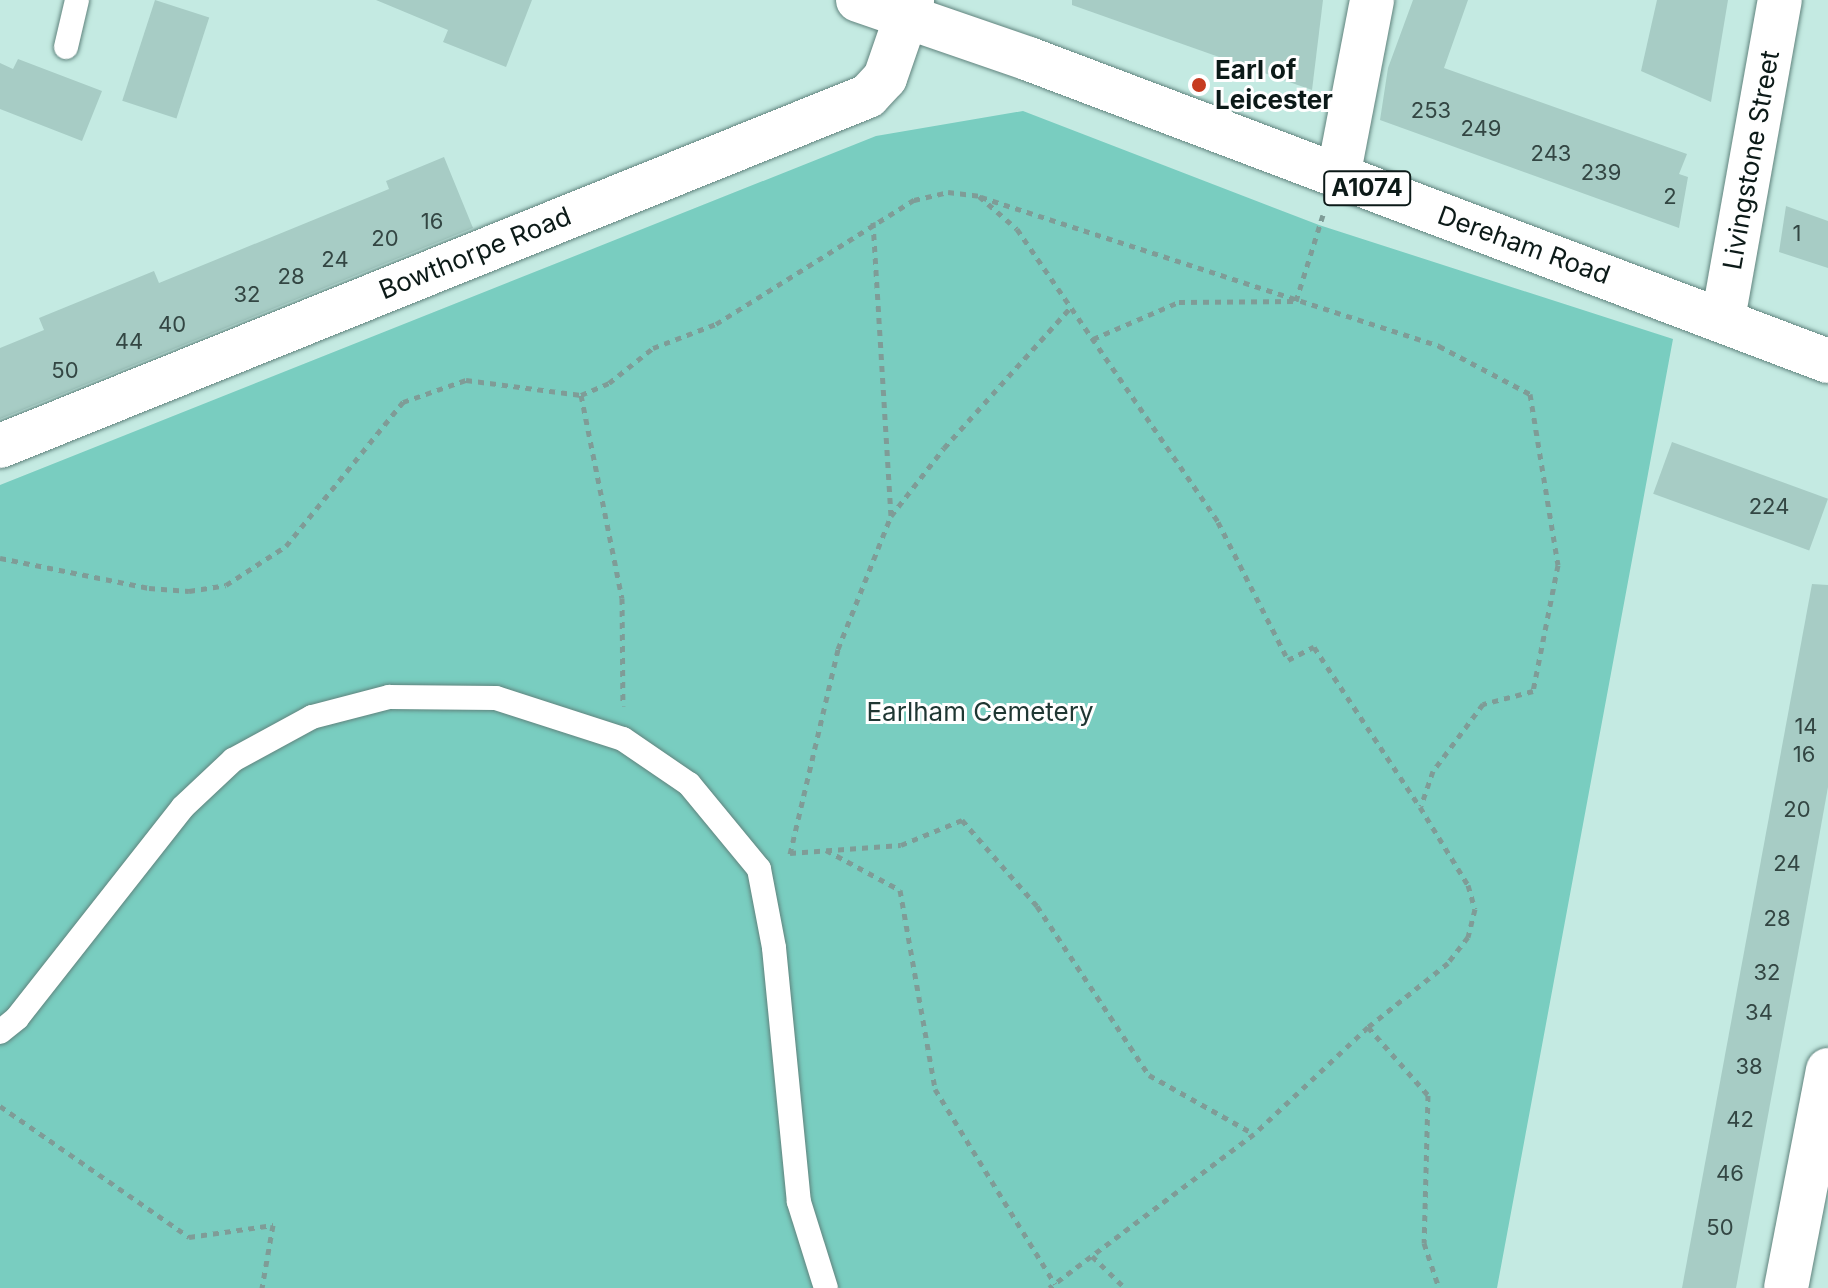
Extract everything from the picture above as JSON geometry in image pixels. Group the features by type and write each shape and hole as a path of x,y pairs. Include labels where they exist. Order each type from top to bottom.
{"street":[{"name":"Dereham Road","path":"858,0 909,8 1338,177 1723,319 1828,361"},
{"path":"1338,177 1372,0"},
{"name":"Livingstone Street","path":"1723,319 1780,0"},
{"name":"Bowthorpe Road","path":"0,446 868,96 885,78 909,8"},
{"path":"1786,1288 1828,1070"}],"lane":[{"path":"66,47 77,0"},
{"path":"0,1032 17,1018 183,807 233,760 312,717 389,697 496,698 623,739 689,784 759,869 774,948 799,1202 826,1288"}],"path":[{"path":"1296,301 1338,177"},
{"path":"0,558 149,588 189,591 226,585 286,546 403,402 466,380 581,395 609,383 653,348 716,324 873,222 914,200 948,192 979,196 1439,346 1530,394 1558,565 1533,691 1483,704 1433,771 1420,807"},
{"path":"826,850 900,890 935,1089 1052,1286 1254,1134 1368,1027 1448,963 1468,937 1475,909 1468,885 1314,647 1288,660 1218,522 1017,229 979,196"},
{"path":"873,222 891,516"},
{"path":"1093,339 1179,302 1296,301"},
{"path":"788,866 838,649 891,516 944,448 1069,309"},
{"path":"581,395 622,598 623,739"},
{"path":"790,853 901,845 962,820 1037,906 1149,1075 1254,1134"},
{"path":"1368,1027 1428,1095 1424,1243 1439,1288"},
{"path":"0,1106 189,1237 273,1225 262,1288"},
{"path":"1092,1256 1125,1288"}],"green space":[{"name":"Earlham Cemetery","path":"1023,111 1319,225 1673,339 1497,1288 0,1288 0,485 876,136"}],"building":[{"path":"155,0 209,18 176,118 122,101"},
{"path":"376,0 532,0 506,67 443,42 448,30"},
{"path":"1072,0 1323,0 1312,90 1072,5"},
{"path":"1413,0 1468,0 1444,68 1687,154 1679,174 1688,177 1679,228 1380,120 1388,68"},
{"path":"1657,0 1728,0 1711,102 1641,71"},
{"path":"18,59 102,91 82,141 0,109 0,63 13,69"},
{"path":"444,157 473,228 0,419 0,348 44,330 39,318 154,271 159,283 389,189 386,181"},
{"path":"1786,206 1828,221 1828,268 1779,252"},
{"path":"1672,442 1828,499 1809,550 1653,494"},
{"path":"1812,584 1828,585 1828,787 1801,937 1736,1288 1682,1288"}],"place":[{"name":"Earl of Leicester","path":"1199,85"}]}
